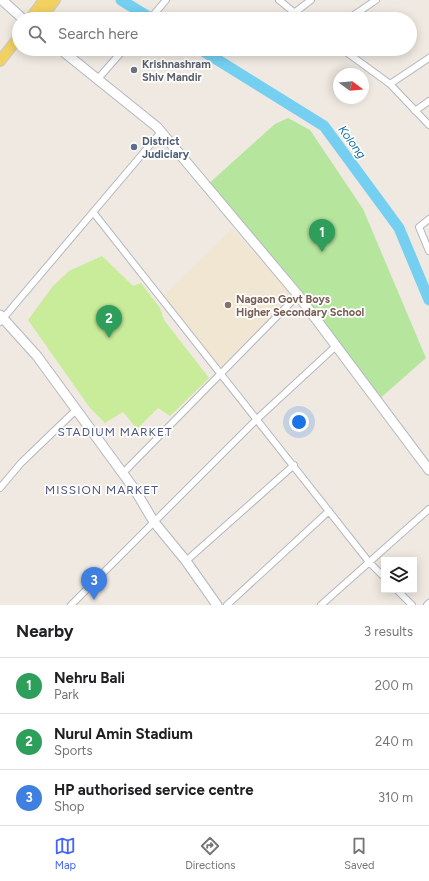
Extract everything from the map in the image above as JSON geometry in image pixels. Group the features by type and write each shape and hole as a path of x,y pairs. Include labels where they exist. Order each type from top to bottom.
{"main road":[{"path":"35,12 44,0"},
{"path":"46,12 56,0"},
{"path":"0,61 12,46"}],"street":[{"path":"2,0 15,12"},
{"path":"156,12 166,0"},
{"path":"279,0 293,12"},
{"path":"295,12 311,0"},
{"path":"358,12 376,0"},
{"path":"69,56 161,132 298,295 429,470"},
{"path":"98,80 118,56"},
{"path":"352,56 390,84 429,125"},
{"path":"390,84 429,58"},
{"path":"415,111 429,101"},
{"path":"161,132 1,319 37,356 123,473 154,522 186,561 217,605"},
{"path":"93,212 369,562 381,574"},
{"path":"429,219 419,227 429,251"},
{"path":"123,473 298,295"},
{"path":"71,605 257,419 336,346"},
{"path":"0,488 22,463 76,410"},
{"path":"186,561 294,466"},
{"path":"321,605 429,509"},
{"path":"227,605 329,511"},
{"path":"400,593 412,605"}],"shaded area":[{"name":"Nagaon Govt Boys Higher Secondary School","path":"232,229 294,296 222,369 199,342 164,295"}],"green space":[{"path":"288,118 310,130 363,209 426,358 377,401 206,186 275,124"},
{"path":"102,256 133,286 141,283 160,308 164,320 209,378 170,416 158,408 137,429 123,412 105,423 90,408 28,320 53,286 69,271"}],"waterway":[{"name":"Kolong","path":"121,0 141,12"},
{"name":"Kolong","path":"211,56 324,126 399,228 429,300"}],"place":[{"name":"Krishnashram Shiv Mandir","path":"134,70"},
{"name":"District Judiciary","path":"134,147"},
{"name":"Nehru Bali","path":"322,252"},
{"name":"Nagaon Govt Boys Higher Secondary School","path":"228,305"},
{"name":"Nurul Amin Stadium","path":"109,338"},
{"name":"HP authorised service centre","path":"94,600"}],"district":[{"name":"STADIUM MARKET","path":"115,432"},
{"name":"MISSION MARKET","path":"102,490"}]}
